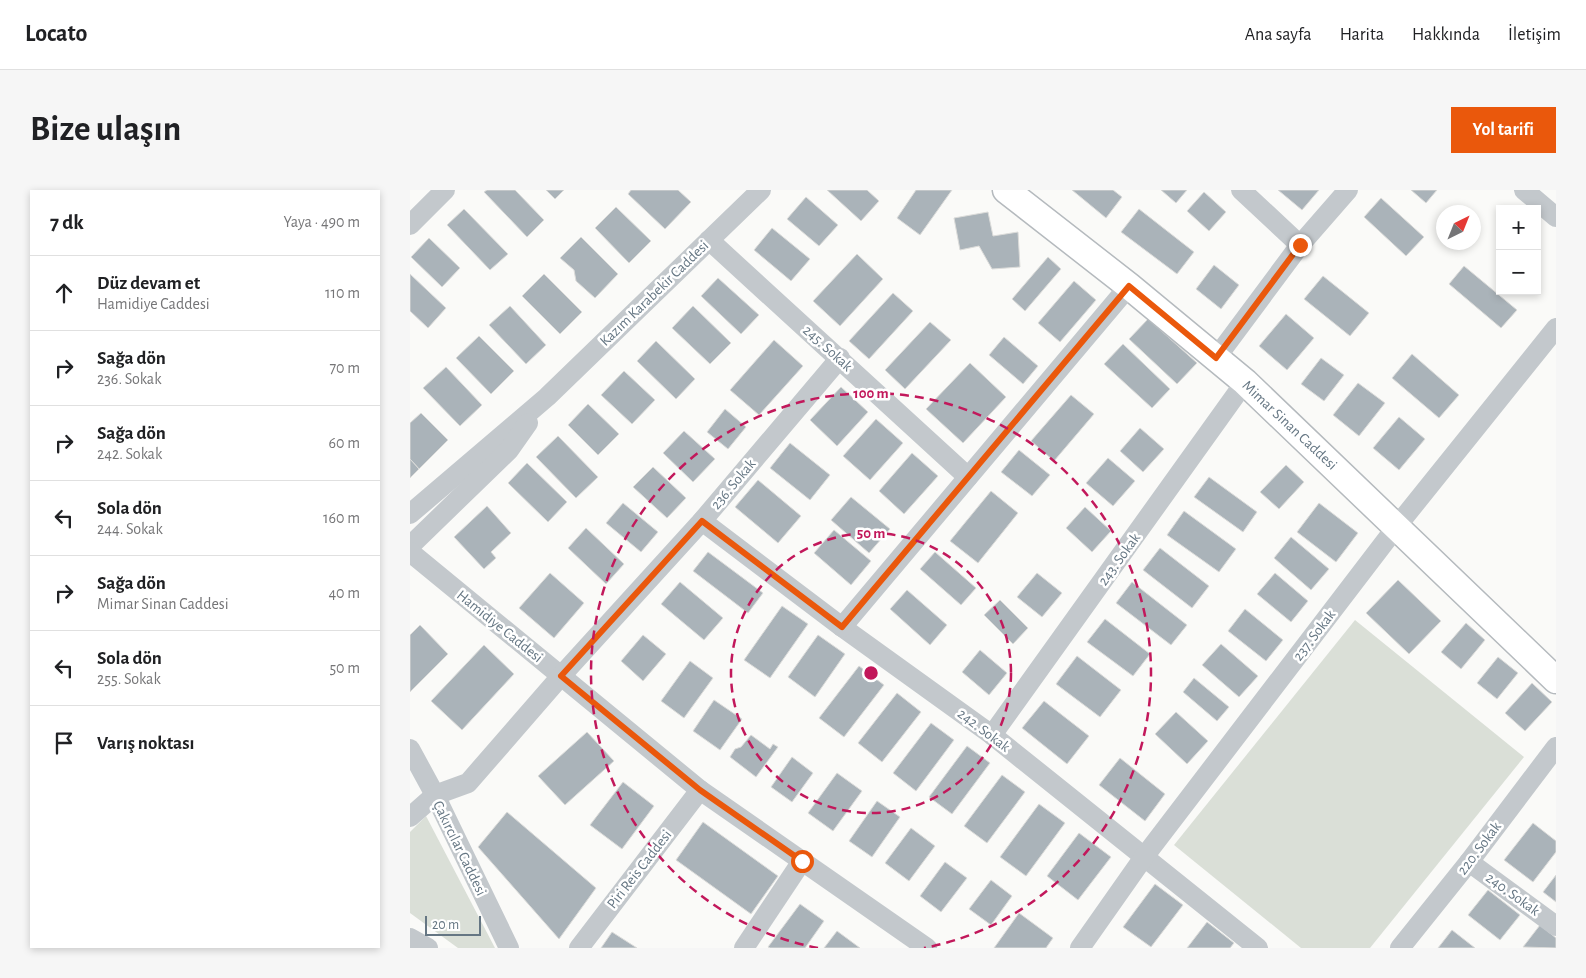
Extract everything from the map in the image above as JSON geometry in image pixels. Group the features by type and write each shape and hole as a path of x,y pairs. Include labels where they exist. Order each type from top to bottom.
{"main road":[{"name":"Mimar Sinan Caddesi","path":"1006,190 1129,286 1245,382 1556,680"}],"street":[{"path":"410,225 445,190"},
{"name":"Kazım Karabekir Caddesi","path":"410,514 547,397 761,190"},
{"path":"1241,190 1300,245"},
{"path":"1216,358 1300,245 1348,190"},
{"path":"1524,190 1556,217"},
{"name":"245. Sokak","path":"709,240 968,477"},
{"path":"842,627 1129,286"},
{"name":"237. Sokak","path":"1080,948 1144,857 1397,526 1556,328"},
{"name":"236. Sokak","path":"435,795 468,783 561,676 702,521 840,358"},
{"name":"243. Sokak","path":"992,735 1245,382"},
{"name":"Kazım Karabekir Caddesi","path":"410,546 509,450 547,397"},
{"name":"242. Sokak","path":"702,521 842,627 992,735 1258,948"},
{"name":"Hamidiye Caddesi","path":"410,552 700,790 927,948"},
{"name":"220. Sokak","path":"1400,948 1469,862 1556,747"},
{"name":"Çakırcılar Caddesi","path":"410,749 435,795 509,948"},
{"name":"Piri Reis Caddesi","path":"578,948 700,790"},
{"path":"410,817 435,795"},
{"path":"744,948 802,861"},
{"name":"240. Sokak","path":"1469,862 1556,926"},
{"path":"410,938 428,948"}],"shaded area":[{"path":"1355,620 1524,757 1370,948 1301,948 1174,845"},
{"path":"426,816 495,948 458,948 410,913 410,832"}],"building":[{"path":"487,190 515,190 544,220 527,237 484,192"},
{"path":"546,190 564,190 555,199"},
{"path":"631,190 678,190 691,202 665,229 628,194"},
{"path":"827,190 867,190 879,201 861,221"},
{"path":"916,190 952,190 920,235 897,218"},
{"path":"1072,190 1113,190 1122,197 1106,218"},
{"path":"1161,190 1187,190 1176,203"},
{"path":"1278,190 1319,190 1302,210"},
{"path":"1411,190 1437,190 1426,203"},
{"path":"1204,192 1226,212 1209,231 1187,211"},
{"path":"806,197 838,225 819,246 787,219"},
{"path":"1381,198 1424,237 1406,256 1364,217"},
{"path":"616,207 651,241 629,263 595,228"},
{"path":"464,209 508,254 490,270 447,225"},
{"path":"1139,209 1194,252 1177,274 1121,232"},
{"path":"988,212 993,236 1018,232 1020,267 992,269 979,246 960,250 954,218"},
{"path":"772,228 810,259 791,281 754,250"},
{"path":"581,237 618,274 595,298 576,281 574,270 560,258"},
{"path":"429,238 460,268 442,287 411,257"},
{"path":"857,254 883,279 840,326 813,301"},
{"path":"1048,257 1061,269 1025,311 1012,299"},
{"path":"1214,265 1239,285 1221,309 1196,289"},
{"path":"1464,266 1496,293 1496,295 1499,295 1517,310 1501,328 1449,284"},
{"path":"410,274 446,308 428,328 410,311"},
{"path":"544,274 582,312 560,334 522,296"},
{"path":"1323,276 1369,313 1350,336 1304,299"},
{"path":"718,278 759,315 741,334 701,296"},
{"path":"1074,281 1096,300 1060,342 1038,323"},
{"path":"893,293 913,311 869,359 849,341"},
{"path":"510,306 546,345 526,364 489,325"},
{"path":"693,306 731,343 710,364 672,328"},
{"path":"1286,314 1314,338 1287,370 1259,346"},
{"path":"1148,319 1197,363 1177,384 1129,339"},
{"path":"930,322 951,340 905,389 885,370"},
{"path":"479,336 514,371 491,394 456,358"},
{"path":"1004,337 1038,366 1023,384 989,355"},
{"path":"774,340 803,366 759,415 730,390"},
{"path":"656,341 695,379 676,399 637,361"},
{"path":"1123,344 1170,389 1152,408 1104,364"},
{"path":"1412,354 1459,395 1439,418 1392,378"},
{"path":"1321,358 1344,375 1324,401 1301,384"},
{"path":"970,363 1006,397 963,443 926,409"},
{"path":"446,367 482,405 460,426 423,388"},
{"path":"624,371 655,400 632,424 601,395"},
{"path":"1358,383 1385,403 1359,436 1333,415"},
{"path":"841,387 868,412 837,446 810,420"},
{"path":"1071,395 1094,414 1054,461 1031,441"},
{"path":"588,404 619,434 598,455 568,425"},
{"path":"725,409 746,427 728,449 707,432"},
{"path":"421,413 448,440 419,469 410,459 410,423"},
{"path":"1399,417 1425,439 1399,470 1373,448"},
{"path":"876,419 903,443 870,480 843,456"},
{"path":"1140,428 1164,449 1143,472 1120,451"},
{"path":"684,431 715,459 693,482 663,453"},
{"path":"558,436 598,477 576,498 536,457"},
{"path":"790,443 830,475 810,500 770,468"},
{"path":"1019,450 1050,475 1032,496 1001,472"},
{"path":"912,453 938,476 904,514 879,491"},
{"path":"1108,458 1135,481 1113,506 1086,483"},
{"path":"410,459 419,469 410,478"},
{"path":"527,463 567,502 548,522 508,483"},
{"path":"1286,465 1304,482 1279,509 1260,492"},
{"path":"653,467 686,498 667,518 633,487"},
{"path":"1209,477 1257,512 1243,532 1194,497"},
{"path":"758,480 801,516 778,543 735,507"},
{"path":"991,491 1018,513 978,563 950,541"},
{"path":"851,497 890,529 869,553 831,520"},
{"path":"623,503 658,532 641,552 606,523"},
{"path":"1319,503 1358,533 1336,562 1297,532"},
{"path":"487,506 511,533 491,552 496,558 484,569 454,537"},
{"path":"1085,507 1111,531 1092,552 1066,528"},
{"path":"1184,511 1236,549 1219,572 1167,535"},
{"path":"586,528 624,564 606,584 568,548"},
{"path":"834,530 871,561 851,585 814,553"},
{"path":"1291,537 1329,569 1311,590 1274,558"},
{"path":"1160,548 1209,586 1192,608 1143,570"},
{"path":"708,552 763,593 748,613 693,571"},
{"path":"935,552 976,588 961,605 920,569"},
{"path":"550,573 584,603 554,638 519,608"},
{"path":"1037,573 1062,593 1042,617 1017,597"},
{"path":"1275,573 1308,601 1291,622 1257,594"},
{"path":"1398,580 1441,621 1409,654 1366,613"},
{"path":"680,582 723,618 704,640 661,604"},
{"path":"1132,582 1187,625 1171,645 1116,603"},
{"path":"907,590 947,625 930,645 890,609"},
{"path":"1000,600 1028,628 1013,644 984,615"},
{"path":"782,606 808,624 770,678 744,660"},
{"path":"1245,609 1283,640 1266,661 1228,631"},
{"path":"1105,619 1150,654 1133,676 1087,642"},
{"path":"1466,623 1485,640 1461,669 1441,652"},
{"path":"420,625 448,654 410,692 410,635"},
{"path":"643,635 666,654 643,681 621,661"},
{"path":"818,635 845,654 815,697 788,677"},
{"path":"1221,644 1258,676 1239,697 1202,665"},
{"path":"484,645 514,674 462,730 431,701"},
{"path":"980,650 1007,673 989,695 962,672"},
{"path":"1077,656 1121,690 1100,717 1056,684"},
{"path":"1498,657 1518,673 1497,699 1477,683"},
{"path":"690,661 713,678 684,718 661,701"},
{"path":"859,666 884,685 844,737 819,718"},
{"path":"1194,678 1229,707 1217,721 1183,692"},
{"path":"1532,683 1552,702 1525,731 1505,713"},
{"path":"897,693 921,712 882,762 858,743"},
{"path":"714,700 742,719 720,750 693,731"},
{"path":"1044,701 1089,736 1067,764 1022,728"},
{"path":"1176,712 1208,741 1187,764 1155,734"},
{"path":"931,723 954,740 916,791 893,773"},
{"path":"587,732 614,761 565,805 538,776"},
{"path":"751,735 770,749 773,744 778,747 756,777 730,757 735,749 741,747"},
{"path":"967,746 990,763 952,814 929,797"},
{"path":"792,757 813,773 792,802 771,787"},
{"path":"1120,758 1165,794 1145,821 1099,785"},
{"path":"837,773 862,791 833,831 808,813"},
{"path":"1002,775 1025,792 987,843 964,826"},
{"path":"623,782 654,806 622,849 590,825"},
{"path":"877,801 900,817 872,857 849,841"},
{"path":"1039,804 1065,823 1026,876 1000,857"},
{"path":"507,812 596,888 559,939 478,847"},
{"path":"703,822 778,876 751,914 676,860"},
{"path":"1533,823 1556,841 1556,852 1533,882 1504,860"},
{"path":"911,828 935,846 909,881 885,863"},
{"path":"1079,833 1111,857 1078,900 1047,876"},
{"path":"945,862 967,878 941,912 920,896"},
{"path":"1556,875 1556,902 1543,892"},
{"path":"991,880 1012,896 991,925 969,909"},
{"path":"1155,884 1183,905 1151,947 1123,927"},
{"path":"1488,890 1520,915 1500,940 1468,915"},
{"path":"800,904 824,921 805,948 768,947"},
{"path":"1019,913 1053,938 1046,948 994,948"},
{"path":"1207,922 1234,943 1230,948 1187,948"},
{"path":"1540,925 1556,938 1556,948 1523,947"},
{"path":"1452,930 1475,948 1438,948"},
{"path":"837,931 860,948 824,948"},
{"path":"612,932 637,948 601,948"}],"route":[{"path":"802,861 700,790 561,676 702,521 842,627 1129,286 1216,358 1300,245"}]}
